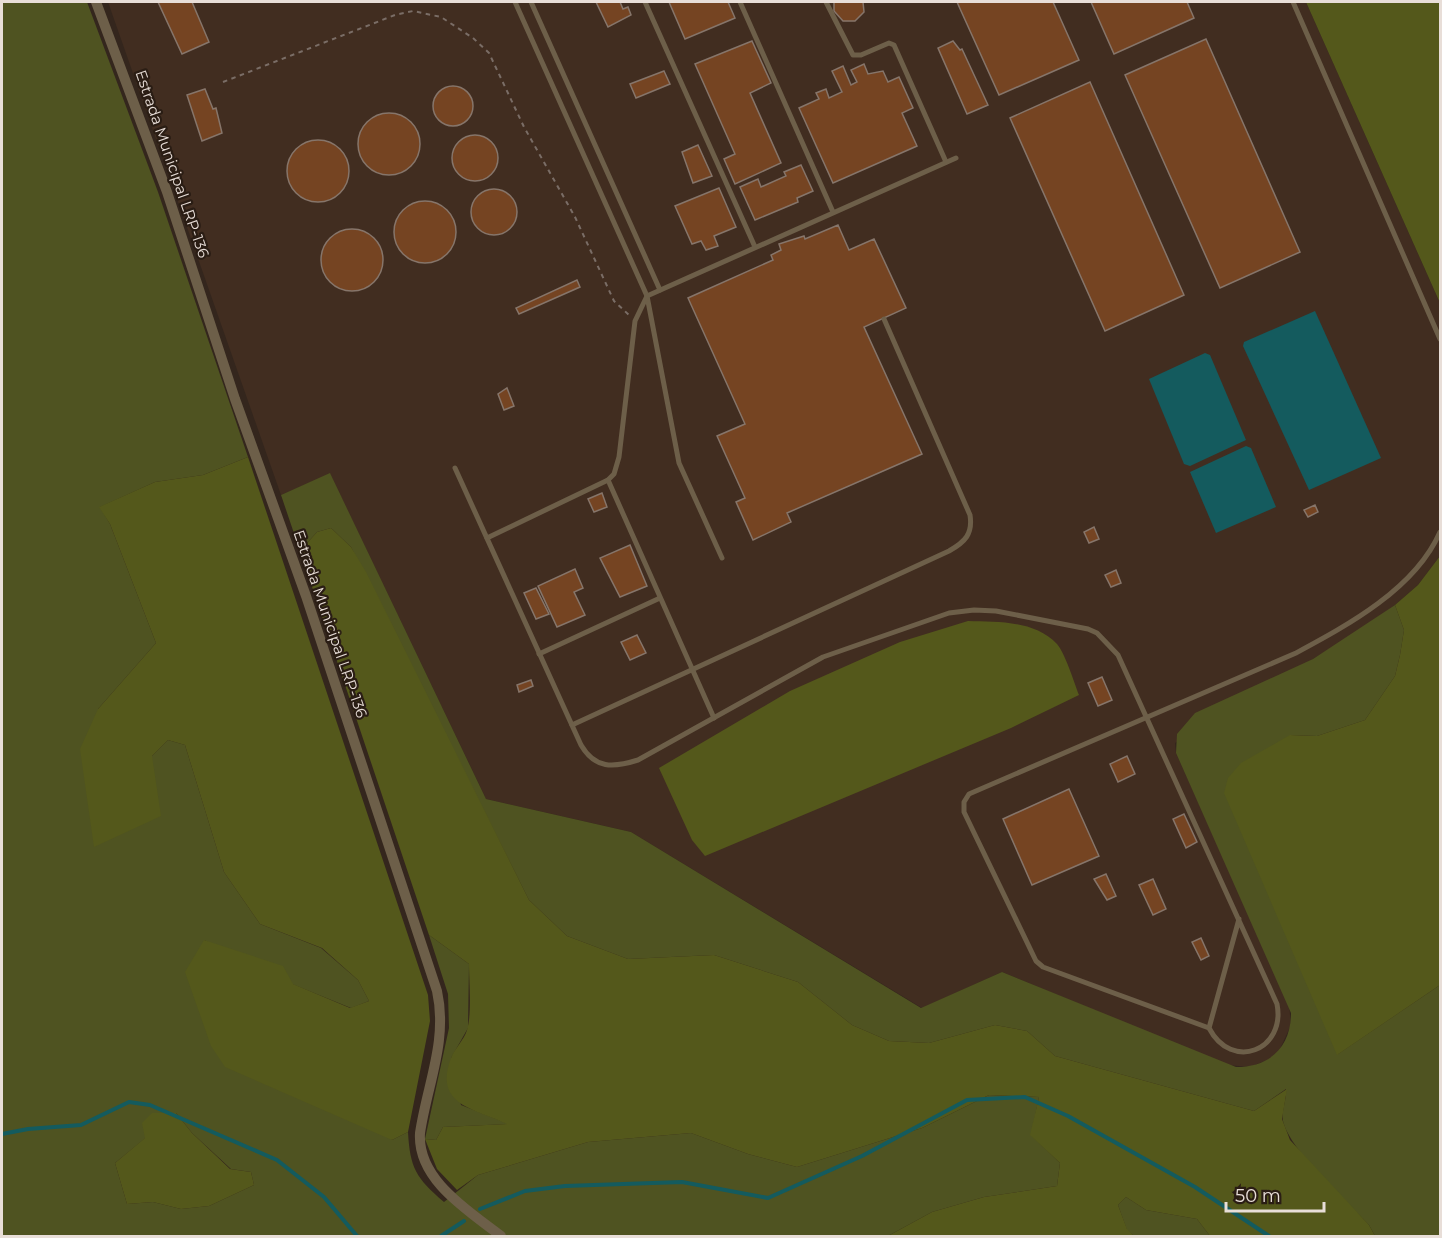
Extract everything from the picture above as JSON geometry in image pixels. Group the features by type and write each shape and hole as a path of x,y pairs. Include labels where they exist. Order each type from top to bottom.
{"street":[{"name":"Estrada Municipal LRP-136","path":"96,2 167,192 236,399 306,596 437,991 441,1028 439,1050 420,1133 419,1144 424,1162 432,1176 455,1199 501,1236"}],"lane":[{"path":"515,2 647,296 679,463 722,558"},
{"path":"531,2 660,290"},
{"path":"645,2 755,248"},
{"path":"740,2 833,213"},
{"path":"826,2 853,55 861,55 889,43 894,45 946,162"},
{"path":"1293,2 1440,339"},
{"path":"487,537 608,480 614,474 619,457 635,321 647,296 956,158"},
{"path":"572,725 949,551 969,534 970,515 884,319"},
{"path":"455,468 572,725 589,758 606,766 621,765 655,752 836,651 949,613 974,610 1011,614 1088,629 1097,633 1118,655 1145,716 1239,919 1276,1004 1279,1017 1277,1029 1261,1047 1241,1052 1225,1047 1209,1028 1043,967 1030,953 964,812 964,802 969,794 1145,716 1296,653 1333,633 1396,588 1417,568 1440,532"},
{"path":"608,480 714,718"},
{"path":"539,654 660,598"},
{"path":"1209,1028 1239,919"}],"path":[{"path":"223,82 395,15 413,11 441,17 473,38 495,62 524,128 575,217 614,301 635,321"}],"shaded area":[{"path":"108,2 1306,2 1440,303 1440,556 1418,585 1395,605 1354,634 1175,743 1176,753 1289,1004 1291,1025 1279,1051 1270,1059 1250,1067 1227,1065 1002,972 922,1008 631,832 486,799 330,474 281,495"}],"green space":[{"path":"2,2 87,2 158,192 248,457 203,475 155,482 100,507 110,524 156,643 98,709 152,756 168,740 185,745 224,872 260,924 321,948 358,980 369,1001 351,1008 292,984 204,940 392,1140 408,1132 416,1171 427,1186 444,1202 478,1175 588,1142 691,1133 748,1154 797,1167 922,1128 989,1095 1039,1097 1031,1135 1060,1163 1057,1186 984,1197 932,1212 888,1236 2,1236","holes":["176,1113 192,1133 231,1169 251,1172 254,1185 209,1206 181,1209 153,1202 127,1204 115,1163"]},
{"path":"1306,2 1440,2 1440,303"},
{"path":"248,457 428,995 430,1021 408,1132 392,1140 225,1067 211,1046 185,972 204,940 283,966 293,984 350,1008 369,1001 358,980 322,948 260,924 224,872 185,745 168,740 152,756 161,816 94,847 80,749 98,709 156,643 110,524 99,507 155,482 203,475"},
{"path":"330,473 486,799 631,832 921,1008 1002,972 1236,1067 1259,1063 1276,1053 1287,1036 1291,1013 1176,753 1177,734 1195,713 1313,659 1395,605 1404,630 1395,676 1365,720 1317,736 1290,735 1338,1054 1440,985 1440,1236 1375,1236 1369,1225 1296,1147 1283,1121 1286,1089 1254,1111 1055,1056 1027,1031 995,1025 929,1043 889,1041 852,1025 798,982 714,955 628,959 567,936 529,900 351,547 331,528 317,532 300,551 281,495"},
{"path":"331,528 351,547 366,572 529,900 567,936 628,959 714,955 798,982 852,1025 889,1041 929,1043 995,1025 1027,1031 1055,1056 1254,1111 1287,1089 1282,1119 1290,1140 1369,1225 1375,1236 1210,1236 1197,1219 1146,1210 1126,1197 1118,1205 1127,1229 1134,1236 888,1236 932,1212 984,1197 1057,1186 1060,1163 1030,1135 1039,1097 989,1095 922,1128 797,1167 748,1154 691,1133 588,1142 478,1175 457,1190 437,1169 425,1139 436,1140 443,1127 507,1124 460,1103 452,1096 448,1086 447,1074 451,1058 466,1034 469,1023 469,964 429,935 300,551 317,532"},
{"path":"1440,556 1440,985 1337,1055 1224,793 1228,778 1241,763 1290,735 1317,736 1365,720 1395,676 1404,630 1395,605 1418,585"},
{"path":"968,621 1026,626 1048,636 1063,654 1079,695 1011,728 705,856 692,840 659,768 790,691 900,642"},
{"path":"429,935 469,964 468,1028 451,1058 461,1105 509,1124 443,1127 436,1140 425,1139 449,1028 448,994"},
{"path":"152,1113 176,1113 192,1133 230,1169 251,1172 254,1185 209,1206 181,1209 153,1202 127,1204 115,1163 145,1138 142,1123"},
{"path":"1126,1197 1146,1210 1197,1219 1210,1236 1134,1236 1127,1230 1118,1205"}],"water":[{"path":"1315,311 1381,458 1309,490 1243,346 1244,342"},
{"path":"1205,353 1210,355 1246,440 1190,466 1184,464 1149,379"},
{"path":"1246,446 1251,448 1276,507 1216,533 1190,472"}],"building":[{"path":"158,2 192,2 209,42 182,54"},
{"path":"596,2 620,2 623,9 628,7 631,15 608,27"},
{"path":"669,2 728,2 735,18 685,39"},
{"path":"834,2 863,2 864,12 855,21 843,21 834,11"},
{"path":"957,2 1053,2 1079,60 999,95"},
{"path":"1091,2 1187,2 1194,18 1114,54"},
{"path":"1206,39 1300,252 1220,288 1125,75"},
{"path":"752,41 771,83 750,93 781,163 735,184 724,159 735,154 695,64"},
{"path":"953,41 960,50 962,49 988,105 967,114 938,48"},
{"path":"864,64 868,74 883,71 888,82 899,77 913,108 902,113 917,146 833,183 799,108 819,99 816,93 826,89 829,98 842,92 832,71 843,66 851,85 857,82 851,70"},
{"path":"664,71 670,84 636,98 630,84"},
{"path":"1090,82 1184,295 1105,331 1010,118"},
{"path":"453,86 461,87 467,92 472,98 472,114 467,120 461,125 453,126 445,125 439,120 434,114 433,106 434,98 439,92 445,87"},
{"path":"205,89 213,109 216,108 222,133 202,141 187,95"},
{"path":"389,113 401,115 411,122 418,132 420,144 418,156 411,166 401,173 389,175 377,173 367,166 360,156 358,144 360,132 367,122 377,115"},
{"path":"475,135 491,142 498,158 491,174 475,181 459,174 452,158 459,142"},
{"path":"318,140 330,142 340,149 347,159 349,171 347,183 340,193 330,200 318,202 306,200 296,193 289,183 287,171 289,159 296,149 306,142"},
{"path":"698,145 712,176 693,183 682,152"},
{"path":"801,165 813,191 797,198 798,202 755,220 740,187 758,179 761,187 786,176 784,172"},
{"path":"719,188 736,227 714,236 718,246 706,250 701,241 692,244 675,206"},
{"path":"494,189 510,196 517,212 510,228 494,235 478,228 471,212 478,196"},
{"path":"425,201 437,203 447,210 454,220 456,232 454,244 447,254 437,261 425,263 413,261 403,254 396,244 394,232 396,220 403,210 413,203"},
{"path":"838,225 849,250 874,239 906,308 864,327 922,454 787,513 791,522 753,540 736,502 745,498 717,436 745,424 688,298 773,260 771,255 781,250 779,244 804,236 805,239"},
{"path":"346,229 358,229 374,238 381,248 383,260 381,272 374,282 358,291 346,291 335,286 326,277 321,266 321,254 326,243 335,234"},
{"path":"577,280 580,287 519,314 516,308"},
{"path":"507,388 514,406 504,410 498,394"},
{"path":"602,493 607,507 594,512 588,499"},
{"path":"1315,505 1318,512 1308,517 1304,510"},
{"path":"1094,527 1099,539 1089,543 1084,532"},
{"path":"630,545 647,586 620,597 600,558"},
{"path":"575,569 583,588 574,592 585,615 557,627 538,586"},
{"path":"1116,570 1121,583 1111,587 1105,575"},
{"path":"536,588 549,614 536,619 524,593"},
{"path":"637,635 646,653 630,660 621,642"},
{"path":"1102,677 1112,700 1098,706 1088,683"},
{"path":"531,680 533,686 519,692 517,685"},
{"path":"1127,756 1135,774 1118,782 1110,764"},
{"path":"1069,789 1099,856 1032,885 1003,819"},
{"path":"1184,814 1197,842 1186,848 1173,819"},
{"path":"1106,874 1116,896 1107,900 1094,879"},
{"path":"1153,879 1166,909 1153,915 1139,885"},
{"path":"1201,938 1209,956 1201,960 1192,942"}],"waterway":[{"path":"480,1209 525,1191 565,1186 682,1182 768,1198 862,1156 967,1100 1025,1097 1068,1116 1195,1187 1269,1236"},
{"path":"2,1134 28,1129 81,1125 129,1102 150,1105 277,1160 324,1197 357,1236"},
{"path":"441,1236 464,1221"}]}
